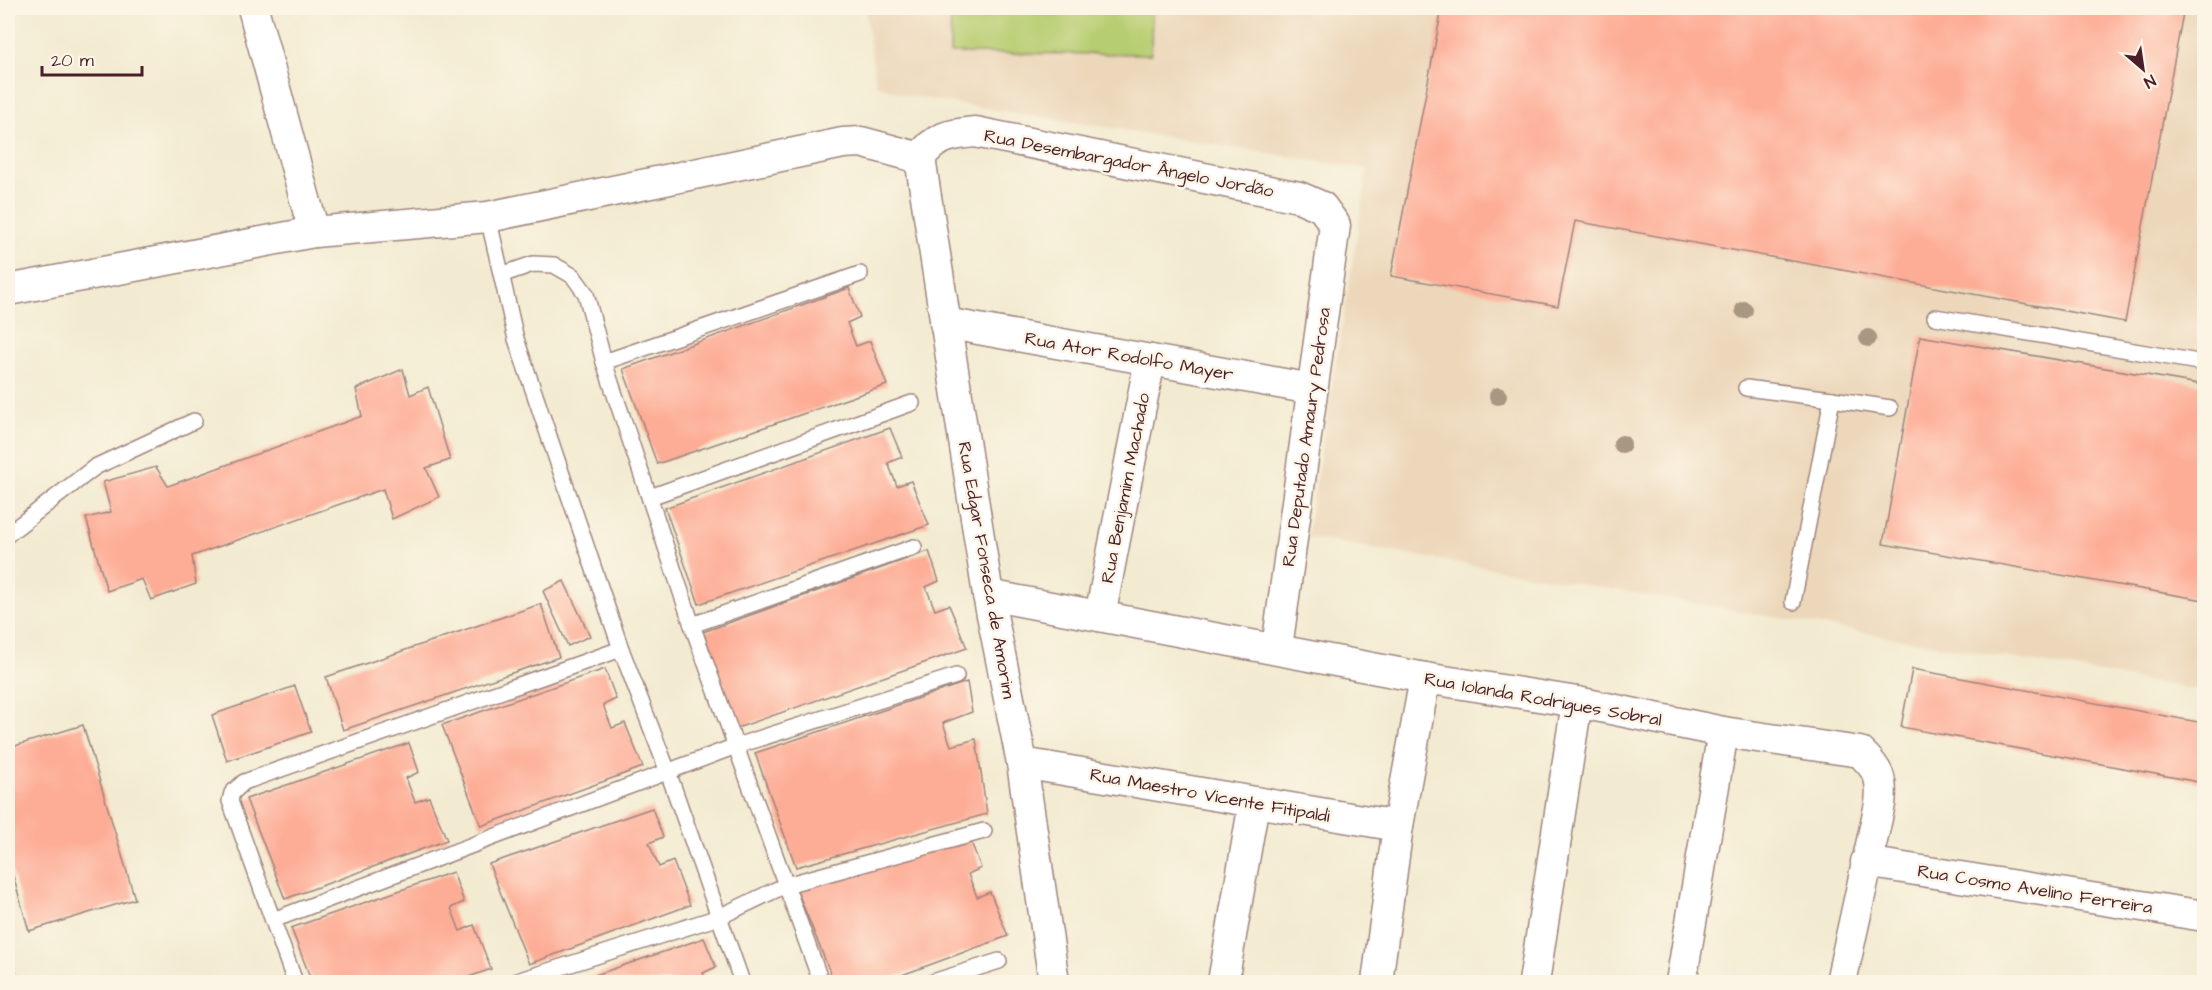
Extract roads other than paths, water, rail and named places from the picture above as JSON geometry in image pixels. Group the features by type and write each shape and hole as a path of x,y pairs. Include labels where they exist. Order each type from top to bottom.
{"street":[{"path":"253,8 314,232"},
{"name":"Rua Desembargador Ângelo Jordão","path":"920,158 929,145 941,138 975,132 1001,136 1299,198 1322,207 1335,225"},
{"path":"8,291 314,232 488,217 843,143 861,142 920,158"},
{"name":"Rua Edgar Fonseca de Amorim","path":"920,158 988,595 1022,763 1054,982"},
{"name":"Rua Deputado Amaury Pedrosa","path":"1277,648 1335,225"},
{"name":"Rua Ator Rodolfo Mayer","path":"945,323 1312,389"},
{"name":"Rua Benjamim Machado","path":"1100,616 1150,360"},
{"name":"Rua Iolanda Rodrigues Sobral","path":"988,595 1277,648 1425,678 1577,702 1723,732 1860,752 1874,768 1882,784 1840,982"},
{"path":"1377,982 1398,826 1425,678"},
{"path":"1534,982 1577,702"},
{"path":"1681,982 1723,732"},
{"name":"Rua Maestro Vicente Fitipaldi","path":"1022,763 1398,826"},
{"path":"1223,982 1254,803"},
{"name":"Rua Cosmo Avelino Ferreira","path":"1866,862 2205,916"}],"lane":[{"path":"488,217 504,274 507,304 516,339 621,648 668,772 742,982"},
{"path":"504,274 533,264 554,265 573,276 586,294 604,362 692,625 821,982"},
{"path":"604,362 860,274"},
{"path":"1935,317 2205,363"},
{"path":"1746,388 1890,408"},
{"path":"1793,602 1832,399"},
{"path":"650,497 912,403"},
{"path":"8,534 95,467 194,421"},
{"path":"692,625 914,547"},
{"path":"295,982 230,801 232,793 244,782 621,648"},
{"path":"273,920 736,746 956,676"},
{"path":"514,982 719,917 786,885 984,831"},
{"path":"933,982 999,961"}]}
